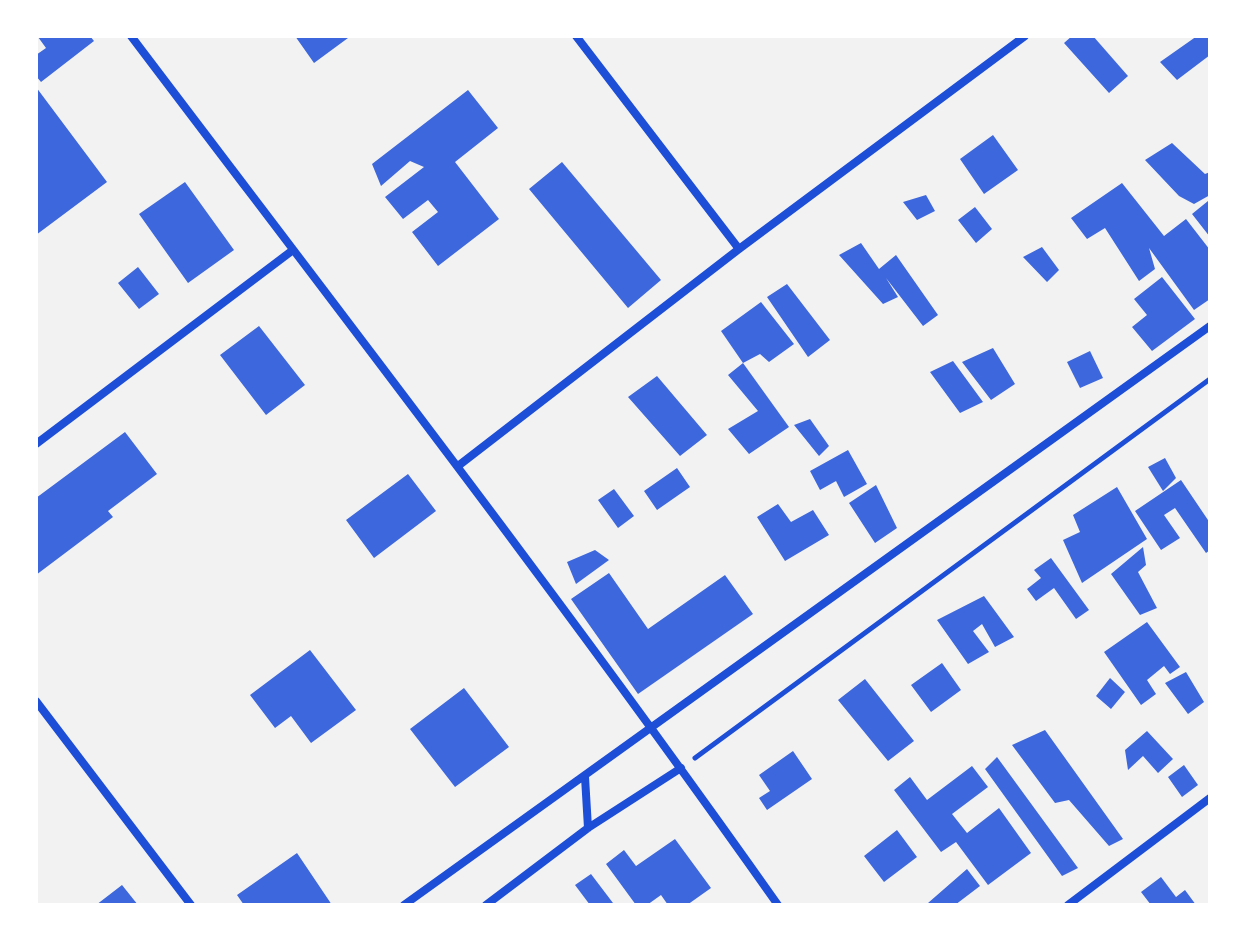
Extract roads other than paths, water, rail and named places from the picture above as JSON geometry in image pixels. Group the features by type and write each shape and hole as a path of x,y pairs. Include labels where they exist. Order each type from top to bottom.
{"street":[{"path":"131,36 458,466 653,728 778,905"},
{"path":"576,36 739,249"},
{"path":"1006,36 1012,45"},
{"path":"458,466 739,249 1025,36"},
{"path":"36,444 293,250"},
{"path":"404,905 1210,326"},
{"path":"36,701 191,905"},
{"path":"486,905 588,828 681,768"},
{"path":"585,777 588,828"},
{"path":"1068,905 1210,798"}]}
